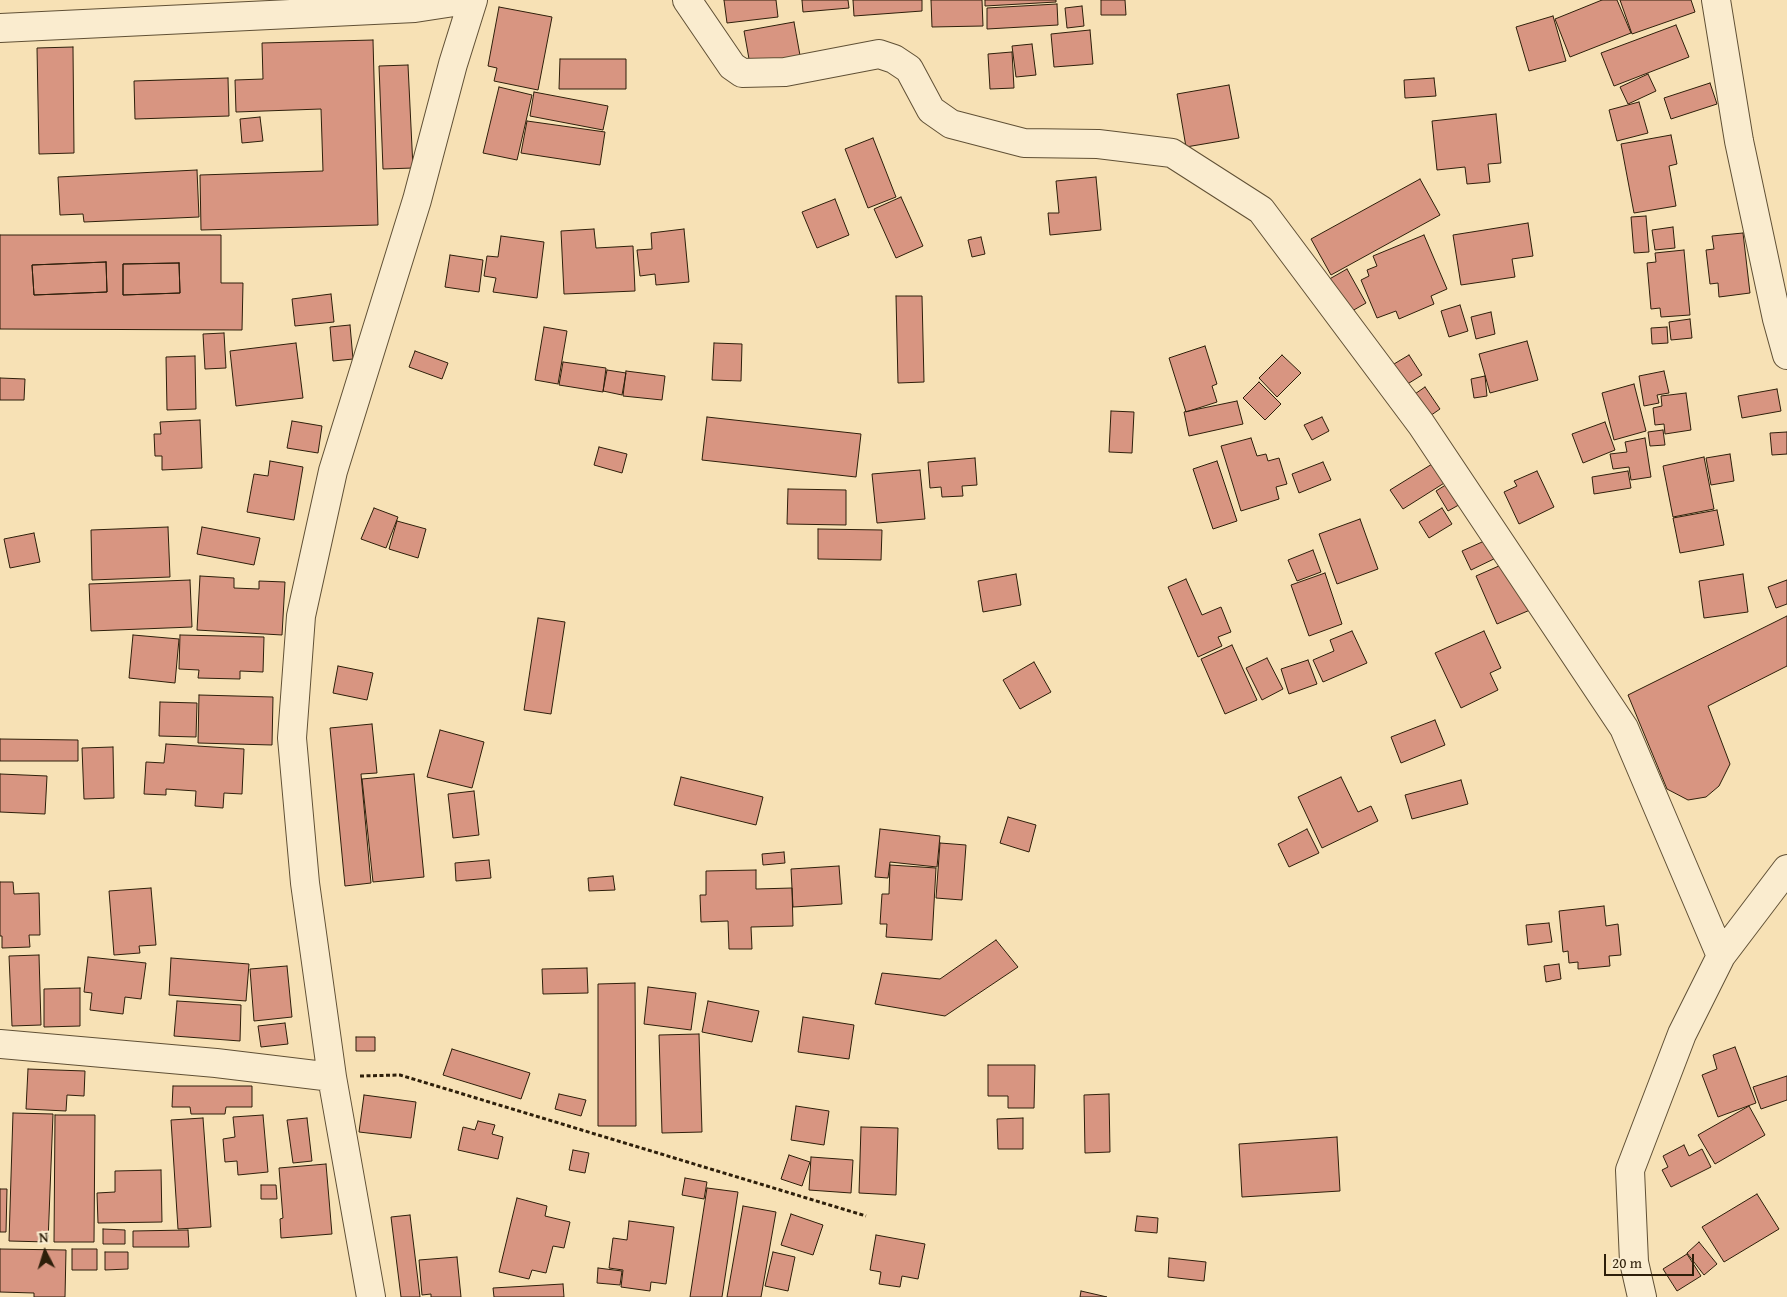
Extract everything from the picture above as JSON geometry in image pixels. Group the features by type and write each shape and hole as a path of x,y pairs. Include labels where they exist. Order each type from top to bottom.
{"street":[{"path":"0,28 415,8 467,0"},
{"path":"371,1297 332,1077 305,883 292,738 301,616 333,471 417,200 453,64 473,0"},
{"path":"686,0 732,66 742,73 785,72 879,54 894,59 909,69 930,110 951,124 1024,143 1098,144 1172,153 1261,210 1421,424 1624,728 1721,956"},
{"path":"1716,0 1739,140 1777,319 1787,355"},
{"path":"1642,1297 1634,1262 1630,1170 1682,1034 1721,956 1787,869"},
{"path":"0,1044 216,1063 332,1077"}],"path":[{"path":"332,1077 400,1075 866,1216"}],"building":[{"path":"724,0 776,0 778,17 727,23"},
{"path":"802,0 848,0 849,8 803,12"},
{"path":"853,0 922,0 922,11 854,16"},
{"path":"931,0 982,0 983,26 932,27"},
{"path":"985,0 1056,0 1056,2 985,6"},
{"path":"1101,0 1125,0 1126,15 1101,15"},
{"path":"1602,0 1617,0 1631,33 1570,57 1555,19"},
{"path":"1620,0 1691,0 1695,12 1632,34"},
{"path":"1057,4 1058,25 987,29 987,8"},
{"path":"1082,6 1084,26 1067,28 1065,8"},
{"path":"499,7 552,17 538,90 494,81 497,68 488,66"},
{"path":"1553,16 1566,61 1529,71 1516,27"},
{"path":"794,22 801,61 751,70 744,31"},
{"path":"1676,25 1689,57 1614,86 1601,53"},
{"path":"1090,30 1093,64 1054,67 1051,34"},
{"path":"373,40 378,225 201,230 200,175 323,171 321,109 236,112 235,80 263,79 262,43"},
{"path":"1032,44 1036,75 1016,77 1012,46"},
{"path":"73,47 74,153 39,154 37,48"},
{"path":"1012,52 1014,88 990,89 988,54"},
{"path":"560,59 626,59 626,89 559,89"},
{"path":"408,65 413,168 383,169 379,66"},
{"path":"1648,74 1656,91 1628,104 1620,87"},
{"path":"228,78 229,116 135,119 134,81"},
{"path":"1434,78 1436,96 1405,98 1404,80"},
{"path":"1710,83 1717,104 1671,119 1664,98"},
{"path":"1229,85 1239,138 1186,147 1177,94"},
{"path":"499,87 532,95 517,160 483,153"},
{"path":"534,92 608,106 603,130 530,116"},
{"path":"1639,102 1648,133 1617,141 1609,110"},
{"path":"1496,114 1501,163 1488,164 1490,182 1467,184 1465,167 1437,170 1432,121"},
{"path":"260,117 263,141 242,143 240,119"},
{"path":"527,121 605,132 600,165 521,153"},
{"path":"1671,135 1677,164 1669,166 1676,206 1634,213 1621,144"},
{"path":"873,138 896,197 868,208 845,149"},
{"path":"197,170 199,217 84,222 83,214 60,215 58,177"},
{"path":"1096,177 1101,230 1050,235 1048,213 1059,213 1056,181"},
{"path":"1420,179 1440,215 1331,275 1311,239"},
{"path":"901,197 923,246 896,258 874,209"},
{"path":"835,199 849,235 817,248 802,212"},
{"path":"1646,216 1649,252 1634,253 1631,217"},
{"path":"1528,223 1533,256 1512,259 1515,277 1461,285 1453,235"},
{"path":"1673,227 1675,248 1655,250 1652,230"},
{"path":"594,229 596,248 633,246 635,291 564,294 561,231"},
{"path":"684,229 689,282 656,285 655,274 640,276 637,250 652,249 651,233"},
{"path":"1743,233 1750,293 1719,297 1718,283 1710,284 1706,250 1714,249 1712,236"},
{"path":"0,235 221,235 221,283 243,283 242,330 0,329","holes":["106,262 107,292 34,295 32,265","179,263 180,293 123,295 123,264"]},
{"path":"1424,235 1447,289 1431,296 1434,304 1399,319 1396,311 1377,318 1361,280 1369,276 1367,270 1377,266 1373,256"},
{"path":"501,236 544,242 537,298 493,292 496,278 484,276 487,256 498,257"},
{"path":"981,237 985,254 972,257 968,240"},
{"path":"1684,250 1690,315 1661,317 1660,308 1651,309 1647,263 1656,262 1655,253"},
{"path":"450,255 483,260 479,292 445,287"},
{"path":"106,262 107,292 34,295 32,265"},
{"path":"179,263 180,293 123,295 123,264"},
{"path":"1347,269 1366,303 1345,315 1326,281"},
{"path":"331,294 334,322 295,326 292,299"},
{"path":"896,296 922,296 924,382 898,383"},
{"path":"1460,305 1468,331 1449,337 1441,311"},
{"path":"1491,312 1495,334 1476,339 1471,317"},
{"path":"1690,319 1692,338 1671,340 1669,322"},
{"path":"350,325 353,359 333,361 330,327"},
{"path":"544,327 567,331 558,384 535,380"},
{"path":"1667,327 1668,343 1652,344 1651,328"},
{"path":"224,333 226,368 205,369 203,334"},
{"path":"1527,341 1538,380 1490,393 1479,354"},
{"path":"296,343 303,398 236,406 230,351"},
{"path":"714,343 742,344 741,381 712,380"},
{"path":"1205,346 1217,384 1212,386 1217,402 1186,412 1169,358"},
{"path":"415,351 448,363 442,379 409,367"},
{"path":"1282,355 1301,373 1277,397 1259,378"},
{"path":"1409,355 1422,375 1401,388 1389,367"},
{"path":"195,356 196,409 167,410 166,357"},
{"path":"563,362 606,368 603,392 559,385"},
{"path":"607,370 626,373 622,395 603,391"},
{"path":"626,371 665,376 662,400 623,396"},
{"path":"1664,371 1669,393 1657,395 1659,403 1644,406 1639,376"},
{"path":"1485,376 1487,396 1474,398 1471,379"},
{"path":"0,378 25,379 24,400 0,400"},
{"path":"1259,382 1281,404 1265,420 1243,398"},
{"path":"1634,384 1646,431 1614,440 1602,393"},
{"path":"1425,387 1440,409 1427,418 1412,396"},
{"path":"1777,389 1781,411 1742,418 1738,396"},
{"path":"1686,393 1691,430 1665,434 1664,424 1655,425 1653,408 1662,406 1661,396"},
{"path":"1237,401 1243,424 1189,436 1184,412"},
{"path":"1111,411 1134,412 1132,453 1109,452"},
{"path":"707,417 861,434 856,477 702,460"},
{"path":"1322,417 1329,431 1312,440 1304,425"},
{"path":"200,420 202,468 162,470 162,456 155,456 154,434 161,434 160,422"},
{"path":"292,421 322,426 318,453 287,448"},
{"path":"1605,422 1615,450 1583,463 1572,434"},
{"path":"1663,430 1665,445 1650,446 1648,432"},
{"path":"1787,432 1787,454 1772,455 1770,433"},
{"path":"1251,438 1257,456 1266,454 1268,461 1279,458 1287,484 1276,487 1279,499 1241,511 1221,446"},
{"path":"1645,438 1651,477 1631,480 1629,467 1613,469 1610,454 1627,452 1625,442"},
{"path":"599,447 627,454 622,473 594,465"},
{"path":"1730,454 1734,481 1711,485 1706,458"},
{"path":"1704,457 1714,509 1673,517 1663,466"},
{"path":"975,458 977,485 962,486 963,496 942,497 941,487 930,488 928,462"},
{"path":"270,461 303,467 294,520 247,512 254,474 268,476"},
{"path":"1217,461 1237,521 1213,529 1193,469"},
{"path":"1437,461 1449,480 1403,509 1390,490"},
{"path":"1323,462 1331,480 1299,493 1292,474"},
{"path":"920,470 925,519 877,523 872,474"},
{"path":"1537,471 1554,507 1519,524 1504,492 1517,486 1514,481"},
{"path":"1628,471 1631,488 1594,494 1592,477"},
{"path":"1452,481 1464,502 1448,511 1436,491"},
{"path":"788,489 846,490 846,525 787,524"},
{"path":"374,508 398,517 386,548 361,539"},
{"path":"1442,508 1452,524 1429,538 1419,522"},
{"path":"1717,510 1724,545 1680,553 1673,518"},
{"path":"1360,519 1378,569 1337,584 1319,534"},
{"path":"397,521 426,529 418,558 389,549"},
{"path":"168,527 170,577 92,580 91,530"},
{"path":"202,527 260,538 254,565 197,554"},
{"path":"818,529 882,530 881,560 818,559"},
{"path":"34,533 40,562 10,568 4,539"},
{"path":"1491,538 1500,556 1471,570 1462,551"},
{"path":"1313,550 1321,572 1297,581 1288,560"},
{"path":"1508,562 1530,610 1497,624 1476,576"},
{"path":"1325,573 1342,624 1309,636 1291,585"},
{"path":"1016,574 1021,605 983,612 978,581"},
{"path":"1743,574 1748,612 1704,618 1699,581"},
{"path":"200,576 234,578 234,588 259,589 259,581 285,582 282,635 197,630"},
{"path":"1186,579 1202,615 1221,607 1231,632 1218,637 1222,646 1198,657 1168,587"},
{"path":"190,580 192,627 91,631 89,584"},
{"path":"1787,580 1787,604 1776,608 1768,587"},
{"path":"1787,616 1787,666 1708,706 1730,764 1719,786 1706,797 1688,800 1667,789 1628,695"},
{"path":"538,618 565,622 551,714 524,710"},
{"path":"1352,631 1367,663 1323,682 1313,660 1334,651 1330,640"},
{"path":"1484,631 1501,668 1490,673 1498,690 1461,708 1435,653"},
{"path":"133,635 179,639 175,683 129,678"},
{"path":"180,635 264,637 263,672 240,671 240,679 198,678 199,670 179,669"},
{"path":"1232,645 1257,700 1225,714 1201,659"},
{"path":"1267,658 1283,689 1262,700 1246,668"},
{"path":"1308,660 1317,684 1289,694 1281,669"},
{"path":"1034,662 1051,692 1020,709 1003,680"},
{"path":"338,666 373,673 367,700 333,693"},
{"path":"199,695 273,697 272,745 198,743"},
{"path":"160,702 197,703 196,737 159,736"},
{"path":"1435,720 1445,745 1401,763 1391,737"},
{"path":"372,724 377,773 361,774 371,883 345,886 330,728"},
{"path":"440,730 484,742 472,788 427,777"},
{"path":"0,739 78,740 78,761 0,761"},
{"path":"166,744 244,749 242,794 224,793 223,808 195,806 196,791 166,789 166,795 144,794 146,762 164,763"},
{"path":"113,747 114,798 84,799 82,748"},
{"path":"0,774 47,776 45,814 0,812"},
{"path":"414,774 424,877 373,882 362,779"},
{"path":"681,777 763,797 756,825 674,805"},
{"path":"1341,777 1358,812 1371,806 1378,821 1322,848 1298,797"},
{"path":"1461,780 1468,804 1412,819 1405,795"},
{"path":"474,791 479,835 453,838 448,794"},
{"path":"1008,817 1036,825 1029,852 1000,843"},
{"path":"880,829 940,836 937,867 890,862 888,878 875,877"},
{"path":"1307,829 1319,853 1289,867 1278,844"},
{"path":"940,843 966,845 962,900 936,898"},
{"path":"784,852 785,863 763,865 762,854"},
{"path":"489,860 491,878 456,881 455,863"},
{"path":"890,865 936,868 932,940 886,937 887,924 880,924 882,894 889,894"},
{"path":"839,866 842,904 793,907 791,869"},
{"path":"756,870 756,889 792,888 793,926 751,927 752,949 729,949 728,921 701,922 700,895 706,895 706,871"},
{"path":"613,876 615,890 589,891 588,878"},
{"path":"0,882 13,882 14,894 39,893 40,935 29,935 30,947 2,948 2,936 0,936"},
{"path":"151,888 156,945 139,946 140,953 114,955 109,891"},
{"path":"1604,906 1606,926 1618,924 1621,955 1609,956 1610,966 1578,969 1578,962 1569,963 1568,951 1563,952 1559,911"},
{"path":"1549,923 1552,942 1528,945 1526,925"},
{"path":"996,940 1018,967 945,1016 875,1004 882,973 940,979"},
{"path":"39,955 41,1025 12,1026 9,956"},
{"path":"88,957 146,963 141,999 125,997 123,1014 90,1010 92,993 84,992"},
{"path":"171,958 249,964 246,1001 169,995"},
{"path":"1559,964 1561,979 1546,982 1544,966"},
{"path":"287,966 292,1017 254,1021 250,969"},
{"path":"587,968 588,993 543,994 542,969"},
{"path":"635,983 636,1126 598,1126 598,984"},
{"path":"648,987 696,993 691,1030 644,1024"},
{"path":"80,988 80,1026 44,1027 44,989"},
{"path":"177,1001 241,1005 240,1041 174,1036"},
{"path":"708,1001 759,1011 752,1042 702,1032"},
{"path":"803,1017 854,1025 849,1059 798,1052"},
{"path":"285,1023 288,1044 261,1047 258,1026"},
{"path":"699,1034 702,1132 662,1133 659,1035"},
{"path":"356,1037 375,1037 375,1051 356,1051"},
{"path":"1735,1047 1756,1103 1718,1117 1702,1075 1717,1069 1713,1055"},
{"path":"452,1049 530,1073 521,1099 443,1075"},
{"path":"988,1065 1035,1065 1034,1108 1008,1108 1008,1096 988,1096"},
{"path":"28,1069 85,1071 84,1096 67,1095 66,1111 26,1109"},
{"path":"1787,1076 1787,1100 1761,1109 1753,1087"},
{"path":"173,1086 252,1086 252,1107 226,1107 225,1114 191,1114 190,1107 172,1107"},
{"path":"559,1094 586,1100 581,1116 555,1109"},
{"path":"1109,1094 1110,1152 1085,1153 1084,1095"},
{"path":"364,1095 416,1102 411,1138 359,1132"},
{"path":"796,1106 829,1111 824,1145 791,1140"},
{"path":"1749,1106 1765,1135 1715,1164 1698,1135"},
{"path":"13,1113 53,1114 48,1242 9,1241"},
{"path":"55,1115 95,1115 94,1242 54,1242"},
{"path":"263,1115 268,1172 238,1175 237,1161 225,1162 223,1139 235,1137 233,1117"},
{"path":"203,1118 211,1227 178,1229 171,1120"},
{"path":"307,1118 312,1161 293,1163 287,1120"},
{"path":"1023,1118 1023,1149 998,1149 997,1119"},
{"path":"478,1121 495,1125 492,1134 503,1137 498,1159 458,1150 463,1127 475,1130"},
{"path":"861,1127 898,1128 896,1195 859,1193"},
{"path":"1337,1137 1340,1191 1242,1197 1239,1144"},
{"path":"1684,1145 1689,1156 1702,1149 1711,1167 1671,1187 1662,1170 1668,1167 1663,1156"},
{"path":"573,1150 589,1153 585,1173 569,1170"},
{"path":"789,1155 810,1162 802,1186 781,1179"},
{"path":"811,1157 853,1160 851,1193 809,1190"},
{"path":"326,1164 332,1234 281,1238 280,1219 283,1218 279,1168"},
{"path":"161,1170 162,1222 98,1223 97,1193 115,1192 115,1171"},
{"path":"685,1178 707,1182 704,1199 682,1195"},
{"path":"261,1185 276,1185 277,1199 261,1199"},
{"path":"707,1188 738,1192 722,1297 690,1297"},
{"path":"0,1189 7,1189 6,1232 0,1232"},
{"path":"1757,1194 1779,1229 1724,1262 1702,1227"},
{"path":"517,1198 547,1206 545,1216 570,1222 564,1248 553,1246 546,1273 532,1270 529,1279 499,1272"},
{"path":"743,1206 776,1212 761,1297 727,1297"},
{"path":"791,1214 823,1225 813,1255 781,1245"},
{"path":"410,1215 420,1297 401,1297 391,1217"},
{"path":"1137,1216 1158,1218 1157,1233 1135,1231"},
{"path":"629,1221 674,1227 666,1284 651,1282 650,1291 621,1287 623,1270 609,1268 613,1238 627,1240"},
{"path":"103,1229 125,1230 125,1244 103,1244"},
{"path":"188,1230 189,1247 133,1247 133,1231"},
{"path":"876,1235 925,1244 918,1279 902,1276 900,1287 879,1284 881,1272 870,1270"},
{"path":"1699,1242 1717,1264 1704,1275 1687,1253"},
{"path":"0,1249 66,1250 65,1297 34,1297 34,1293 0,1292"},
{"path":"72,1249 97,1249 97,1270 72,1270"},
{"path":"105,1252 128,1252 128,1269 105,1270"},
{"path":"773,1252 795,1257 788,1291 765,1286"},
{"path":"1687,1254 1701,1276 1677,1291 1663,1269"},
{"path":"457,1257 461,1297 431,1297 431,1294 422,1295 419,1260"},
{"path":"1169,1258 1206,1262 1204,1281 1168,1277"},
{"path":"598,1268 622,1271 620,1285 597,1283"},
{"path":"563,1284 564,1297 494,1297 493,1288"},
{"path":"1081,1291 1107,1297 1080,1297"}]}
